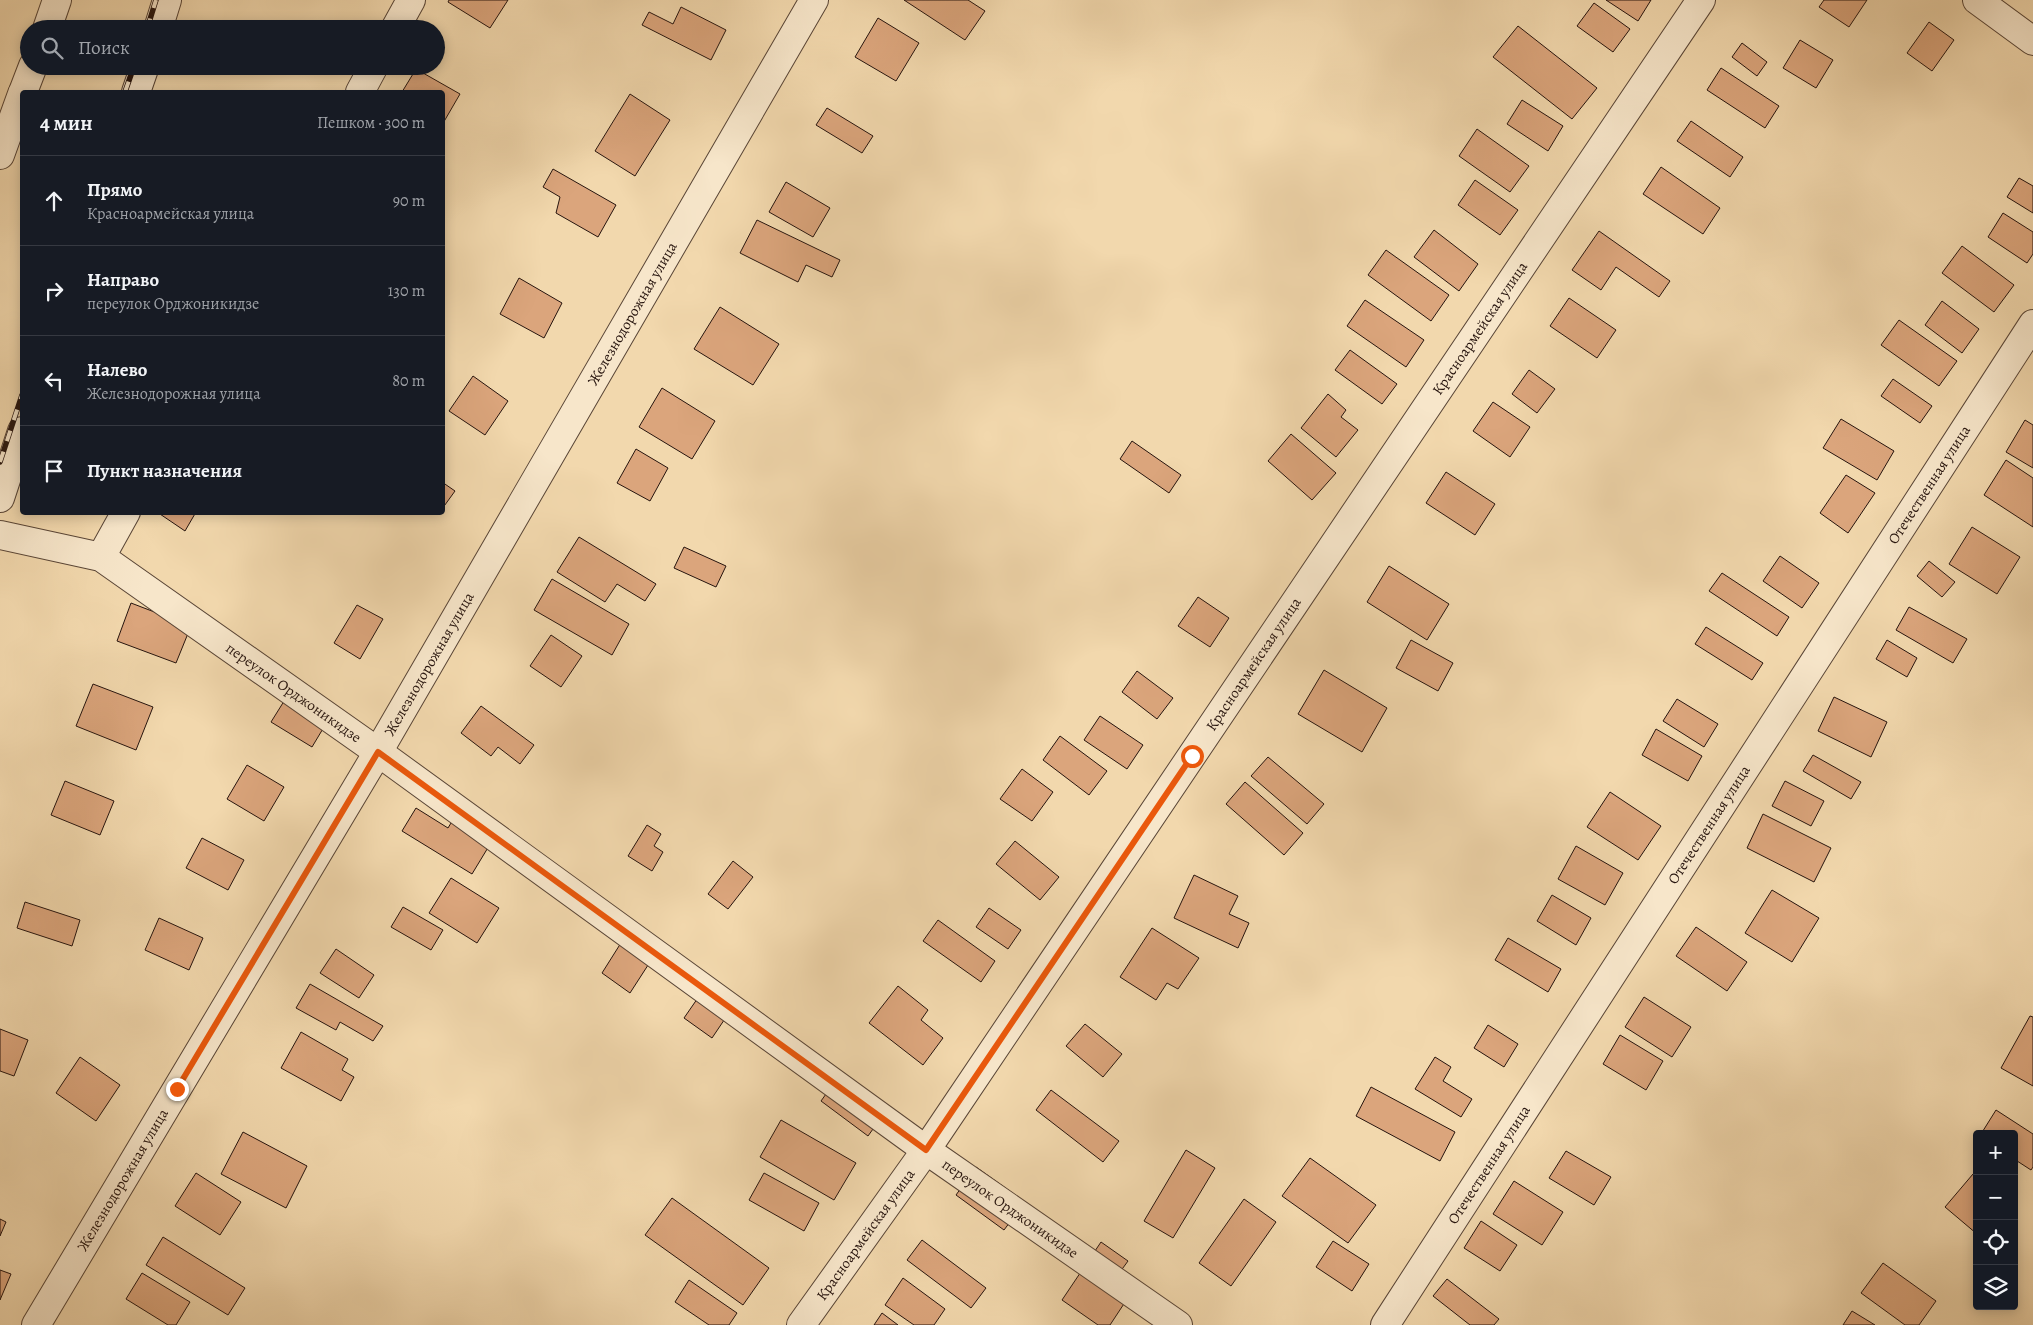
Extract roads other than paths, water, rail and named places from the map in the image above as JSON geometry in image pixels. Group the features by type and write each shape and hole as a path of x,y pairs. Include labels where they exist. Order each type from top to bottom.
{"street":[{"path":"50,20 57,0"},
{"path":"161,20 167,0"},
{"path":"400,20 411,0"},
{"name":"Железнодорожная улица","path":"36,1325 378,752 814,0"},
{"name":"Красноармейская улица","path":"801,1325 926,1150 1701,0"},
{"path":"1977,0 2033,41"},
{"path":"24,90 30,75"},
{"path":"137,90 142,75"},
{"path":"361,90 369,75"},
{"path":"0,155 20,101"},
{"name":"Отечественная улица","path":"1385,1325 2033,324"},
{"path":"0,498 20,437"},
{"path":"102,557 124,515"},
{"name":"переулок Орджоникидзе","path":"0,535 102,557 378,752 926,1150 1178,1325"}],"railway":[{"path":"150,20 156,0"},
{"path":"126,90 131,75"},
{"path":"0,462 20,401"}]}
